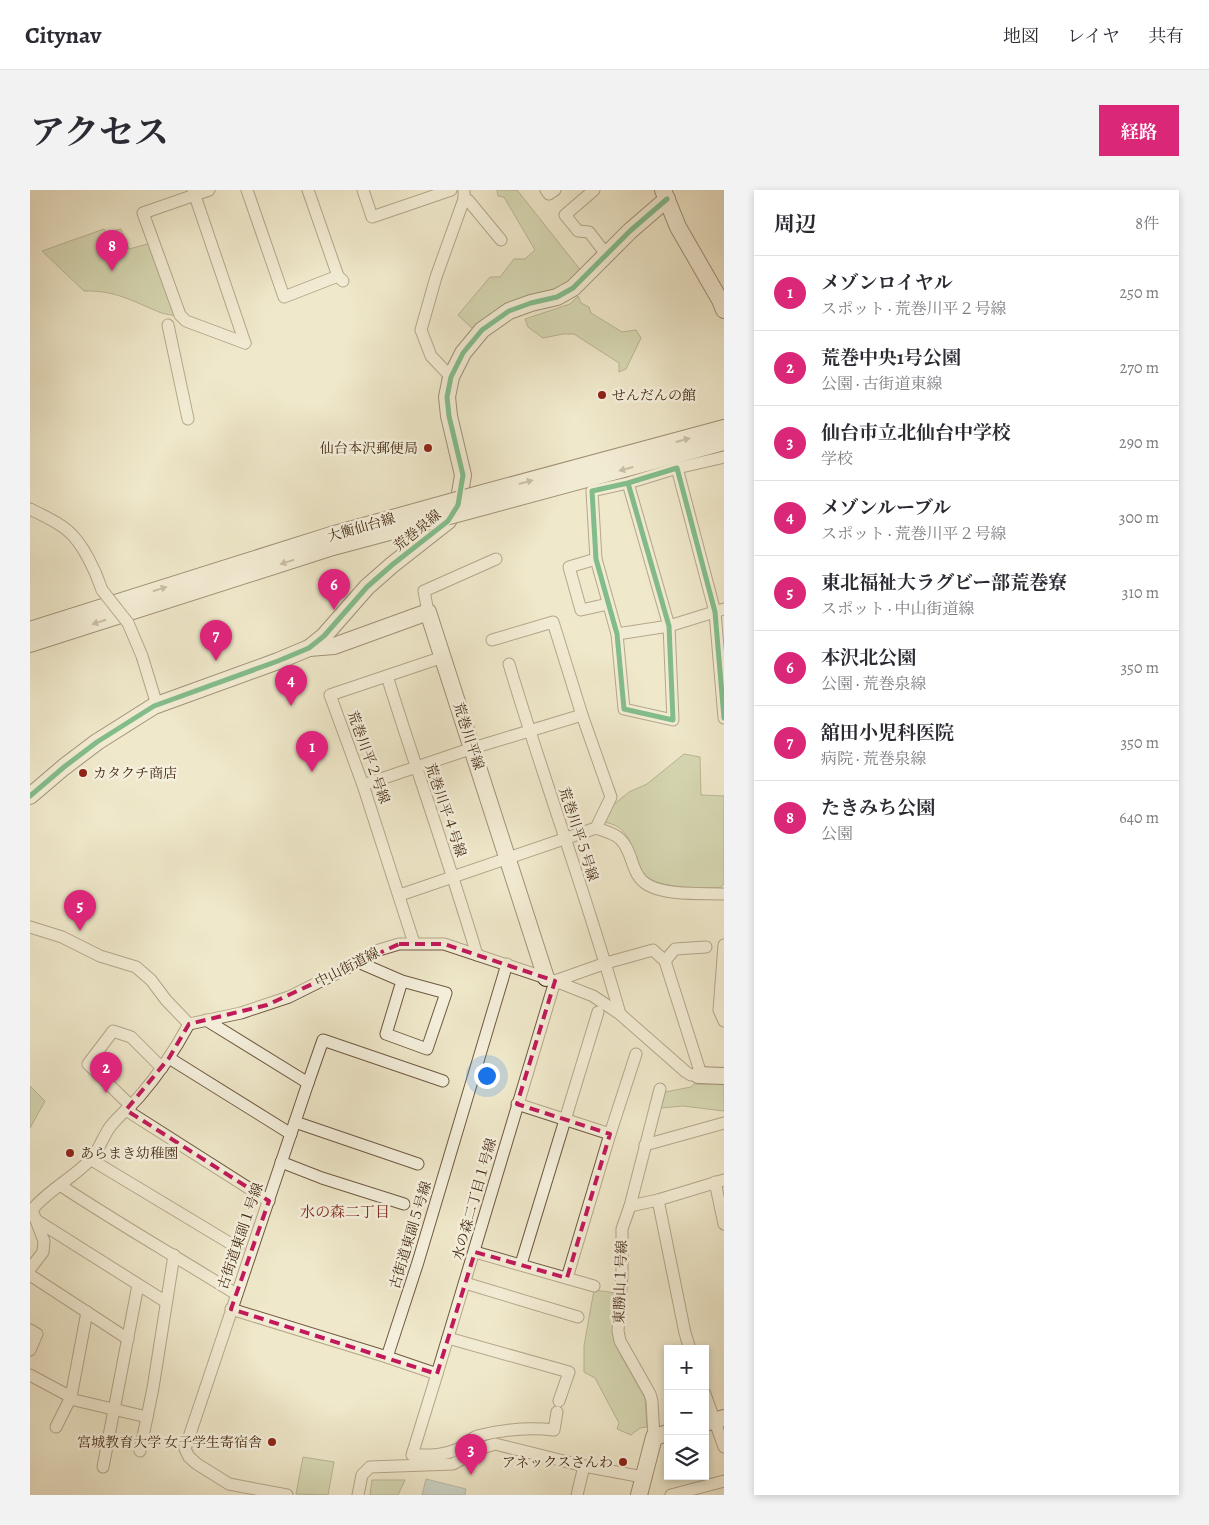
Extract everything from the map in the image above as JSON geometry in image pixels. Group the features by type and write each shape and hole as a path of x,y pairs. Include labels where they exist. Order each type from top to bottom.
{"street":[{"path":"194,192 245,343 186,321 180,315 143,213 194,192 209,190"},
{"path":"248,190 284,297 341,279 308,190"},
{"path":"363,190 372,217 421,195 451,190"},
{"path":"546,190 549,194 555,190"},
{"path":"594,190 565,215 578,231 589,232 606,254"},
{"path":"464,194 501,240"},
{"path":"450,377 431,356 421,330 436,277 464,194"},
{"path":"665,195 678,227 723,304"},
{"name":"荒巻泉線","path":"30,796 97,742 157,705 309,648 324,636 367,587 392,565 448,522 458,505 464,475 449,416 447,397 450,377 463,354 482,330 509,311 531,303 557,297 573,288 665,195"},
{"path":"168,325 188,419"},
{"name":"大衡仙台線","path":"481,501 724,428"},
{"name":"大衡仙台線","path":"30,630 332,541 481,501 724,442"},
{"path":"628,483 669,626 673,720 624,709 616,634 596,558 592,492 724,457"},
{"path":"677,468 720,610 724,718"},
{"path":"30,508 68,530 80,546 92,566 102,590 128,623 142,656 157,705"},
{"name":"大衡仙台線","path":"30,644 332,541"},
{"path":"596,558 569,566 581,610 608,604"},
{"path":"309,648 334,646 428,612 424,591 496,559"},
{"path":"616,634 669,626 720,610"},
{"name":"荒巻川平線","path":"428,612 508,859 551,979"},
{"path":"492,640 553,622 582,715 611,797 596,828"},
{"name":"荒巻川平２号線","path":"414,943 364,785 330,695 443,657"},
{"name":"荒巻川平５号線","path":"509,664 529,731 606,963 620,1014"},
{"name":"荒巻川平４号線","path":"387,676 416,768 454,877 477,955"},
{"path":"364,785 473,748 582,715"},
{"path":"400,895 596,828 613,834 621,840 636,874 647,884 665,891 724,894"},
{"path":"30,929 62,937 100,956 136,967 151,980 166,1000 189,1024 162,1068 129,1108 110,1127 103,1142 90,1159 77,1173 39,1201 33,1213 44,1241 43,1252 30,1269"},
{"name":"中山街道線","path":"189,1024 257,1009 289,997 379,950 399,944 444,944 551,979 593,996 620,1014 691,1075 724,1076"},
{"path":"724,945 719,1010 724,1021"},
{"path":"665,961 674,949 706,947"},
{"path":"551,979 653,950 665,961 699,1068 698,1075"},
{"path":"358,962 402,981 446,993 427,1049 386,1034 402,981"},
{"name":"古街道東副５号線","path":"388,1357 506,964"},
{"name":"水の森二丁目１号線","path":"448,1338 569,1372 558,1406 554,1430 505,1431 478,1436 449,1452 434,1455 412,1455 448,1338 465,1283 475,1252 551,979"},
{"path":"521,1264 598,1012"},
{"path":"206,1020 308,1083"},
{"path":"162,1068 131,1037 113,1031 88,1064 129,1108 268,1200"},
{"name":"古街道東副１号線","path":"287,1495 229,1484 197,1464 189,1457 185,1448 322,1040 443,1081"},
{"path":"567,1278 636,1054"},
{"path":"169,1058 291,1134"},
{"name":"東勝山１号線","path":"639,1495 643,1477 661,1436 650,1394 619,1337 622,1275 621,1236 660,1088"},
{"path":"517,1104 610,1134"},
{"path":"295,1122 418,1164"},
{"path":"645,1145 724,1123"},
{"path":"90,1159 238,1248"},
{"path":"281,1162 404,1204"},
{"path":"630,1206 658,1200 720,1181 724,1224"},
{"path":"60,1185 236,1294"},
{"path":"658,1200 689,1345"},
{"path":"33,1213 166,1302"},
{"path":"475,1252 594,1286"},
{"path":"140,1451 174,1255"},
{"path":"30,1275 128,1339"},
{"path":"465,1283 578,1317"},
{"path":"103,1467 138,1285"},
{"path":"231,1309 437,1374"},
{"path":"56,1427 70,1398 87,1312"},
{"path":"30,1330 37,1334 30,1350"},
{"path":"30,1375 70,1398 146,1418"},
{"path":"709,1406 724,1447"},
{"path":"358,1495 362,1475 370,1467 447,1465 459,1461 482,1448 495,1444 584,1466 643,1477"},
{"path":"577,1495 584,1466"},
{"path":"672,1495 724,1481"}],"highlighted area":[{"path":"399,944 444,944 555,981 517,1104 610,1134 567,1278 475,1252 437,1374 231,1309 269,1201 126,1110 169,1058 189,1024 267,1005"}],"green space":[{"path":"497,190 517,190 582,272 558,291 473,329 458,315 490,277 500,277 514,259 525,259 535,250 504,197 498,196"},
{"path":"104,229 106,233 121,229 129,249 151,243 178,317 161,313 114,294 84,291 42,251"},
{"path":"578,296 581,303 589,307 591,313 622,332 636,330 641,338 626,369 619,372 619,363 574,334 543,338 528,327 525,319 570,304"},
{"path":"684,754 700,757 701,795 724,796 724,884 721,887 682,887 652,880 640,868 631,844 622,830 615,825 604,822 612,806 629,792 647,784"},
{"path":"694,1084 724,1084 724,1111 683,1106 661,1108 665,1092 691,1087"},
{"path":"30,1086 45,1101 30,1128"},
{"path":"594,1290 616,1293 614,1338 619,1352 645,1398 647,1427 640,1428 631,1435 617,1429 619,1423 595,1378 584,1372 584,1346"},
{"path":"303,1457 334,1462 328,1495 296,1494"},
{"path":"372,1480 405,1480 398,1495 370,1495"}],"water":[{"path":"426,1479 466,1489 465,1495 422,1495"}],"cycle path":[{"path":"30,796 97,742 154,706 309,648 324,636 367,587 448,521 458,505 463,475 449,416 447,397 451,377 463,353 482,330 509,311 531,303 557,297 573,288 630,231 667,199"},
{"path":"628,483 669,626 673,720 624,709 617,634 596,559 592,491 628,483 677,468 715,612 724,718"}],"place":[{"name":"たきみち公園","path":"112,271"},
{"name":"せんだんの館","path":"602,395"},
{"name":"仙台本沢郵便局","path":"428,448"},
{"name":"本沢北公園","path":"334,610"},
{"name":"舘田小児科医院","path":"216,661"},
{"name":"メゾンルーブル","path":"291,706"},
{"name":"メゾンロイヤル","path":"312,772"},
{"name":"カタクチ商店","path":"83,773"},
{"name":"東北福祉大ラグビー部荒巻寮","path":"80,931"},
{"name":"荒巻中央1号公園","path":"106,1093"},
{"name":"あらまき幼稚園","path":"70,1153"},
{"name":"宮城教育大学 女子学生寄宿舎","path":"272,1442"},
{"name":"アネックスさんわ","path":"623,1462"},
{"name":"仙台市立北仙台中学校","path":"471,1475"}],"district":[{"name":"水の森二丁目","path":"345,1212"}]}
